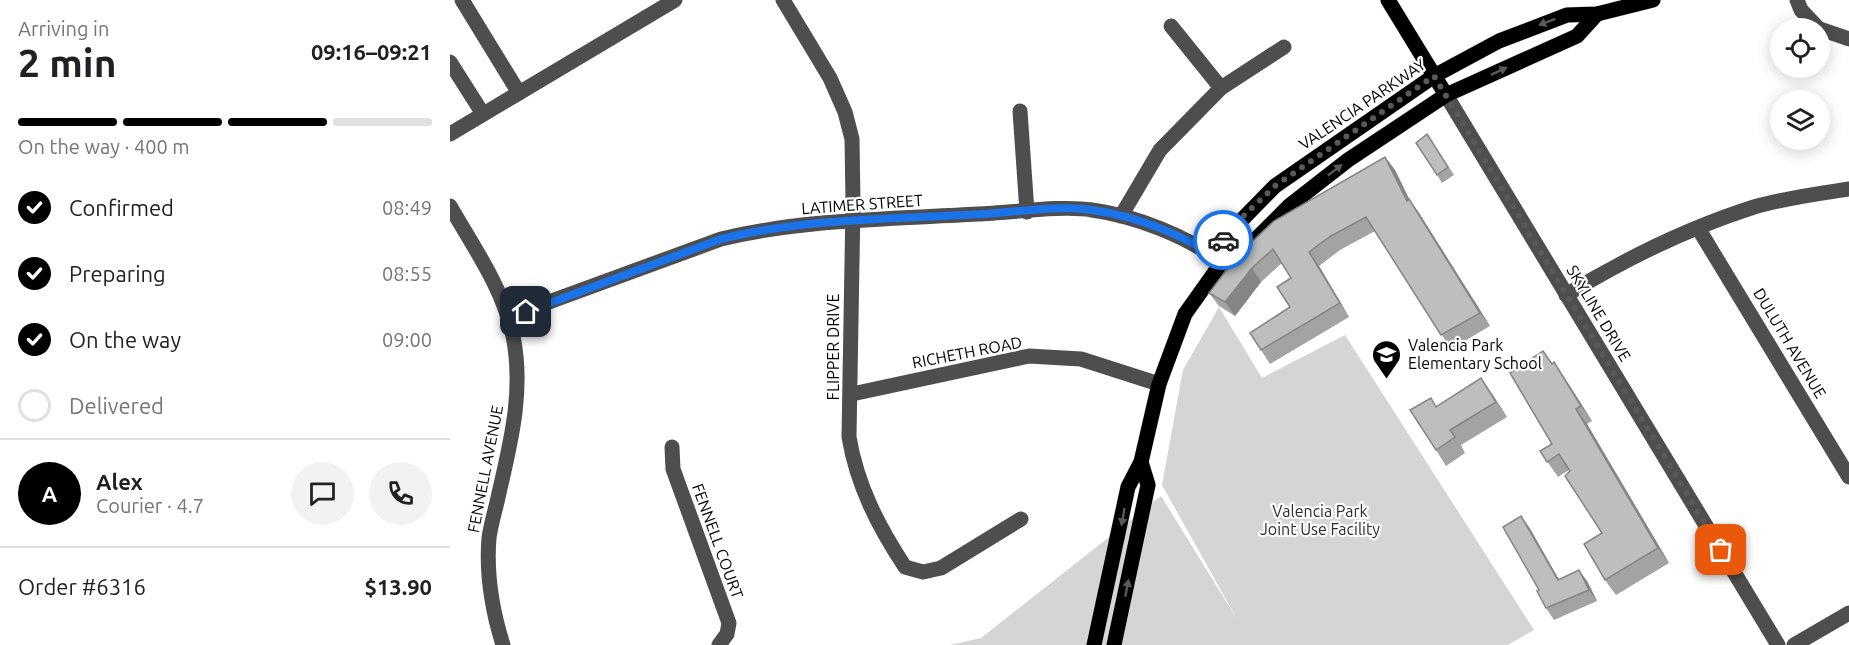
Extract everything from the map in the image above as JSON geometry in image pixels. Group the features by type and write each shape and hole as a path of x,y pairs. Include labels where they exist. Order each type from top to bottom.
{"main road":[{"name":"SKYLINE DRIVE","path":"1388,0 1446,95"},
{"name":"VALENCIA PARKWAY","path":"1222,262 1222,242 1225,237 1275,186 1434,76 1499,41 1567,15 1597,14 1653,0"},
{"name":"VALENCIA PARKWAY","path":"1095,645 1128,487 1141,462 1159,384 1185,315 1222,262 1238,256 1289,206 1348,160 1446,95 1577,36 1597,14"},
{"name":"VALENCIA PARKWAY","path":"1114,645 1148,485 1141,462"}],"street":[{"path":"462,0 519,93"},
{"path":"450,134 675,0"},
{"name":"FLIPPER DRIVE","path":"783,0 830,78 845,112 852,139 852,394 849,437 854,465 863,493 905,567 923,572 942,568 1021,519"},
{"path":"1797,0 1801,10 1809,18"},
{"path":"1171,26 1221,88"},
{"path":"1830,33 1849,39"},
{"path":"1121,216 1160,150 1221,88 1284,47"},
{"path":"450,62 483,114"},
{"name":"SKYLINE DRIVE","path":"1446,95 1778,645"},
{"path":"1020,111 1027,212"},
{"path":"1566,295 1634,256 1754,207 1795,197 1849,189"},
{"name":"FENNELL AVENUE","path":"450,206 495,283 508,317 516,355 518,393 515,421 489,537 489,579 495,619 503,645"},
{"name":"LATIMER STREET","path":"508,317 721,239 753,231 852,221 1090,209 1121,216 1202,247 1222,262"},
{"name":"DULUTH AVENUE","path":"1698,228 1849,477"},
{"name":"RICHETH ROAD","path":"852,394 1029,356 1081,359 1159,384"},
{"name":"FENNELL COURT","path":"672,447 673,469 729,623 728,634 719,645"},
{"path":"1794,645 1849,613"}],"green space":[{"name":"Valencia Park Joint Use Facility","path":"1219,307 1262,378 1345,335 1534,630 1508,645 950,645 981,638 1161,496 1237,619 1162,485 1183,370"}],"building":[{"path":"1427,134 1448,167 1437,175 1416,143"},
{"path":"1385,157 1407,201 1409,199 1480,313 1441,335 1366,217 1331,236 1309,252 1340,303 1261,350 1250,333 1290,307 1277,287 1291,278 1273,249 1252,268 1225,302 1209,293 1238,255 1274,221"},
{"path":"1543,351 1552,364 1554,362 1581,406 1576,409 1658,548 1605,580 1584,544 1602,533 1565,476 1570,471 1559,454 1547,462 1540,451 1552,444 1510,373"},
{"path":"1481,378 1496,402 1450,430 1455,437 1436,450 1410,410 1431,398 1436,407"},
{"path":"1521,516 1558,580 1579,570 1589,590 1546,608 1537,591 1539,590 1503,527"}],"way so far":[{"path":"1223,240 1236,223 1275,186 1434,76 1721,550"}],"place":[{"name":"Valencia Park Elementary School","path":"1387,380"}],"route":[{"path":"526,312 721,239 753,231 852,221 1090,209 1121,216 1202,247 1222,262 1223,240"}]}
